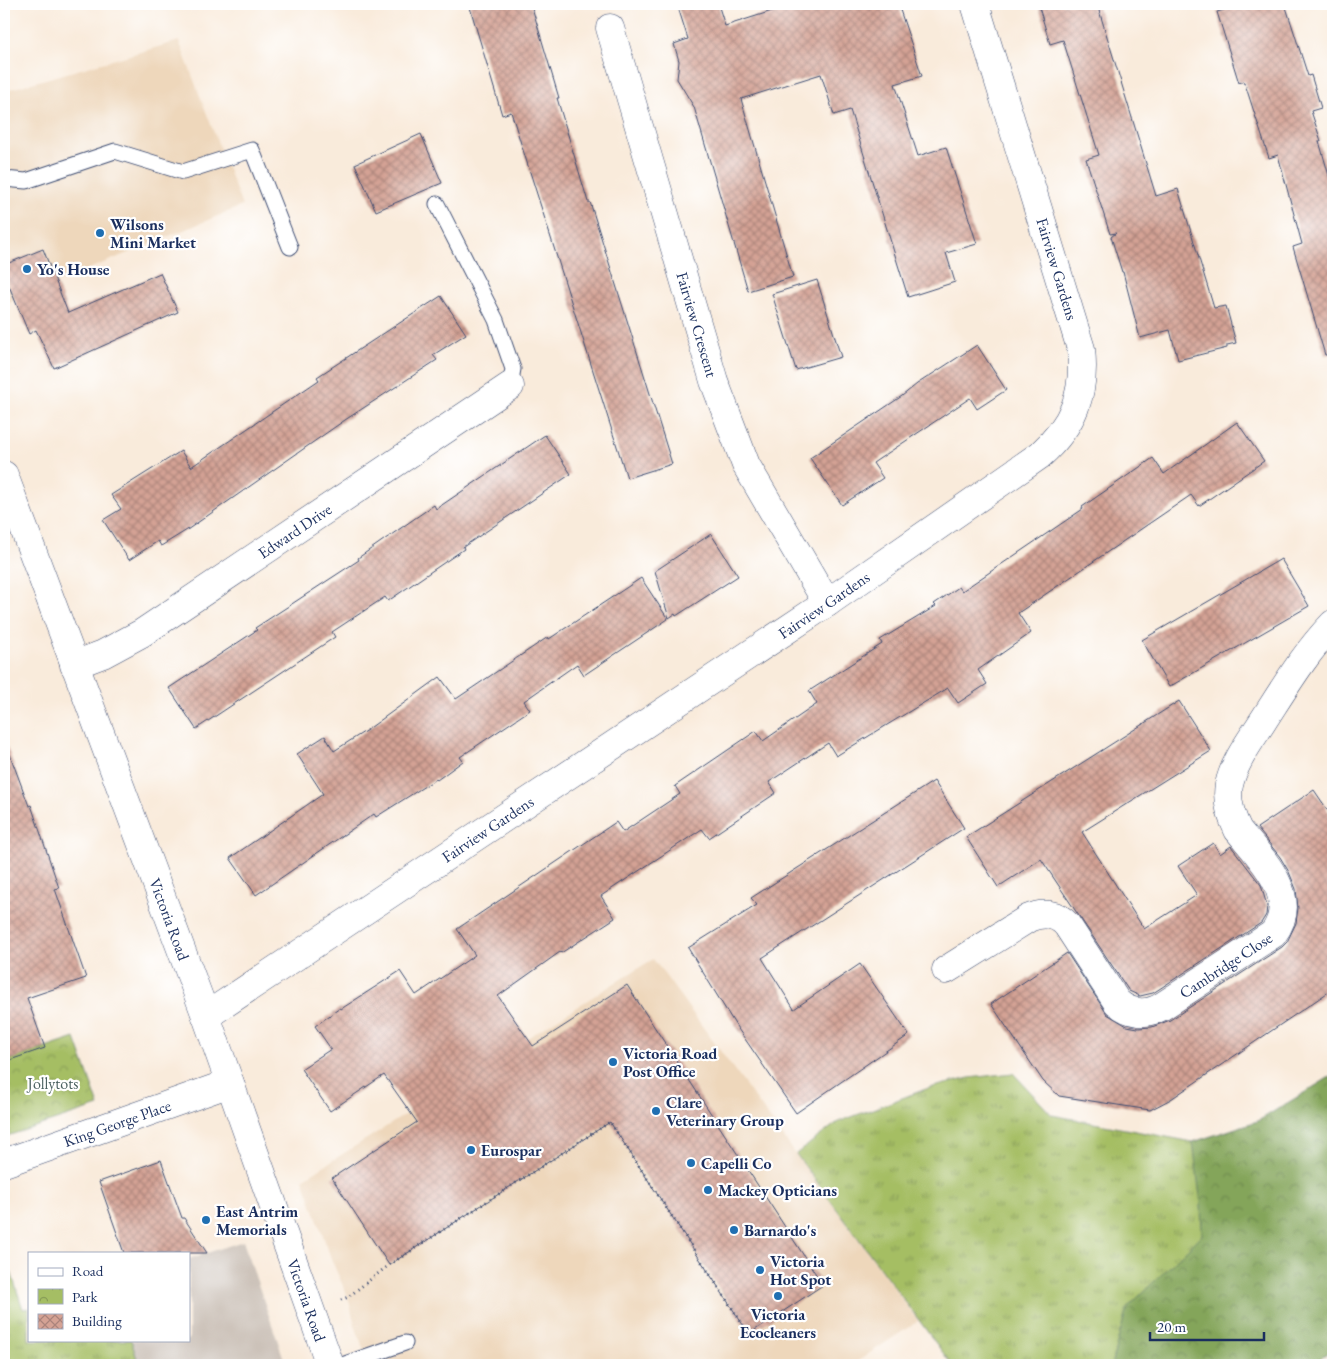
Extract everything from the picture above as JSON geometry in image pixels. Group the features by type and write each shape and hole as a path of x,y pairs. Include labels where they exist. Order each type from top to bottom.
{"street":[{"name":"Fairview Gardens","path":"206,1016 827,603 1040,455 1055,441 1067,425 1079,393 1083,370 1078,338 975,4"},
{"name":"Fairview Crescent","path":"610,28 714,381 746,465 827,603"},
{"name":"Edward Drive","path":"74,665 116,647 142,633 510,386"},
{"name":"Victoria Road","path":"4,475 206,1016 330,1365"},
{"name":"Cambridge Close","path":"946,970 1029,918 1044,914 1053,915 1067,925 1117,1002 1137,1012 1148,1012 1161,1007 1273,934 1281,921 1283,913 1280,890 1269,868 1238,830 1234,822 1228,798 1230,785 1236,766 1252,738 1302,661 1333,624"},
{"name":"King George Place","path":"4,1163 230,1083"}],"lane":[{"path":"4,179 26,181 115,151 183,172 252,150 290,247"},
{"path":"437,204 496,320 513,369 510,386"},
{"path":"342,1365 405,1343"}],"path":[{"path":"311,1312 348,1297 389,1265 610,1122 749,1334"}],"shaded area":[{"path":"179,41 242,206 4,304 4,91"},
{"path":"653,959 918,1321 852,1365 369,1365 355,1325 348,1297 332,1261 303,1179"},
{"path":"243,1241 286,1365 139,1365 132,1342 190,1342 190,1259"}],"green space":[{"name":"Jollytots","path":"75,1038 99,1106 4,1137 4,1062"},
{"path":"1013,1073 1052,1115 1193,1142 1264,1119 1333,1075 1333,1350 1311,1365 952,1365 796,1154 838,1122 926,1089 969,1078"},
{"path":"1333,1075 1333,1350 1311,1365 1111,1365 1127,1308 1202,1235 1201,1205 1193,1142 1258,1121"},
{"path":"4,1250 23,1309 28,1308 28,1342 132,1342 139,1365 4,1365"}],"building":[{"path":"469,4 531,4 588,202 590,202 672,464 627,478 511,112 502,115"},
{"path":"677,4 718,4 725,26 794,4 898,4 922,76 895,84 918,156 946,147 977,244 946,253 955,282 908,297 850,110 834,115 821,74 741,99 793,277 748,291 694,107 677,79 679,61 674,44 688,39"},
{"path":"1038,4 1097,4 1156,196 1178,189 1214,308 1226,306 1236,343 1227,345 1227,348 1178,360 1170,330 1140,338 1123,272 1111,237 1116,233 1110,234 1086,159 1099,155 1063,40 1050,44"},
{"path":"1244,4 1285,4 1308,76 1311,75 1321,108 1311,111 1321,141 1319,141 1333,190 1333,354 1325,355 1293,247 1302,244 1278,155 1269,158 1244,81 1239,83 1217,12"},
{"path":"421,134 442,183 376,211 355,164"},
{"path":"43,249 68,313 160,273 178,312 54,368 36,330 29,334 4,274 4,265"},
{"path":"817,280 841,357 796,370 772,294"},
{"path":"441,296 466,334 433,355 437,360 345,420 187,530 161,546 158,541 129,560 103,520 121,509 111,495 181,451 191,467 319,380 317,377"},
{"path":"977,345 1006,390 977,409 970,398 873,463 883,478 842,505 810,458"},
{"path":"1237,422 1264,461 1199,506 1191,495 1018,613 1031,633 978,670 987,684 958,703 948,688 836,756 828,743 769,782 776,793 709,838 702,829 601,896 615,918 560,952 498,996 533,1046 627,985 823,1285 749,1334 610,1122 389,1265 332,1178 417,1122 384,1075 330,1111 301,1069 331,1049 315,1026 340,1008 400,971 416,995 475,955 457,929 616,822 623,832 680,794 675,786 756,731 763,741 817,704 809,691 882,644 880,640 936,606 934,604 959,587 962,591 1083,509 1082,507 1153,458 1164,474"},
{"path":"545,435 571,474 463,547 464,549 388,601 385,597 332,632 335,637 196,729 169,688 257,630 255,628 359,560 358,558 434,505 436,509"},
{"path":"711,534 738,576 676,616 675,614 669,618 655,571"},
{"path":"1281,559 1309,606 1169,687 1142,640"},
{"path":"641,578 668,619 584,675 577,664 524,701 530,710 460,757 463,761 437,780 376,817 374,814 256,895 230,858 323,794 297,754 325,736 334,751 367,730 440,677 456,699 548,637 549,639"},
{"path":"1179,701 1211,751 1082,832 1144,929 1197,895 1178,866 1213,843 1220,854 1231,846 1261,885 1267,906 1266,915 1261,923 1153,993 1140,996 1129,991 1041,859 998,887 966,837"},
{"path":"7,747 29,806 31,805 59,888 55,889 86,978 27,998 45,1048 4,1062 4,748"},
{"path":"934,781 964,828 762,958 794,1009 860,964 909,1035 796,1113 736,1026 688,948 757,905 751,898"},
{"path":"1314,790 1333,818 1333,989 1171,1099 1150,1110 1059,1096 1043,1081 991,1004 1067,953 1107,1014 1127,1026 1138,1028 1152,1027 1170,1020 1282,947 1287,942 1296,923 1298,908 1296,889 1280,857 1257,828"},
{"path":"161,1160 182,1218 184,1218 207,1253 124,1252 99,1182"}],"place":[{"name":"Wilsons Mini Market","path":"100,233"},
{"name":"Yo's House","path":"27,269"},
{"name":"Victoria Road Post Office","path":"613,1062"},
{"name":"Clare Veterinary Group","path":"656,1111"},
{"name":"Eurospar","path":"471,1150"},
{"name":"Capelli Co","path":"691,1163"},
{"name":"Mackey Opticians","path":"708,1190"},
{"name":"East Antrim Memorials","path":"206,1220"},
{"name":"Barnardo's","path":"734,1230"},
{"name":"Victoria Hot Spot","path":"760,1270"},
{"name":"Victoria Ecocleaners","path":"778,1296"}]}
